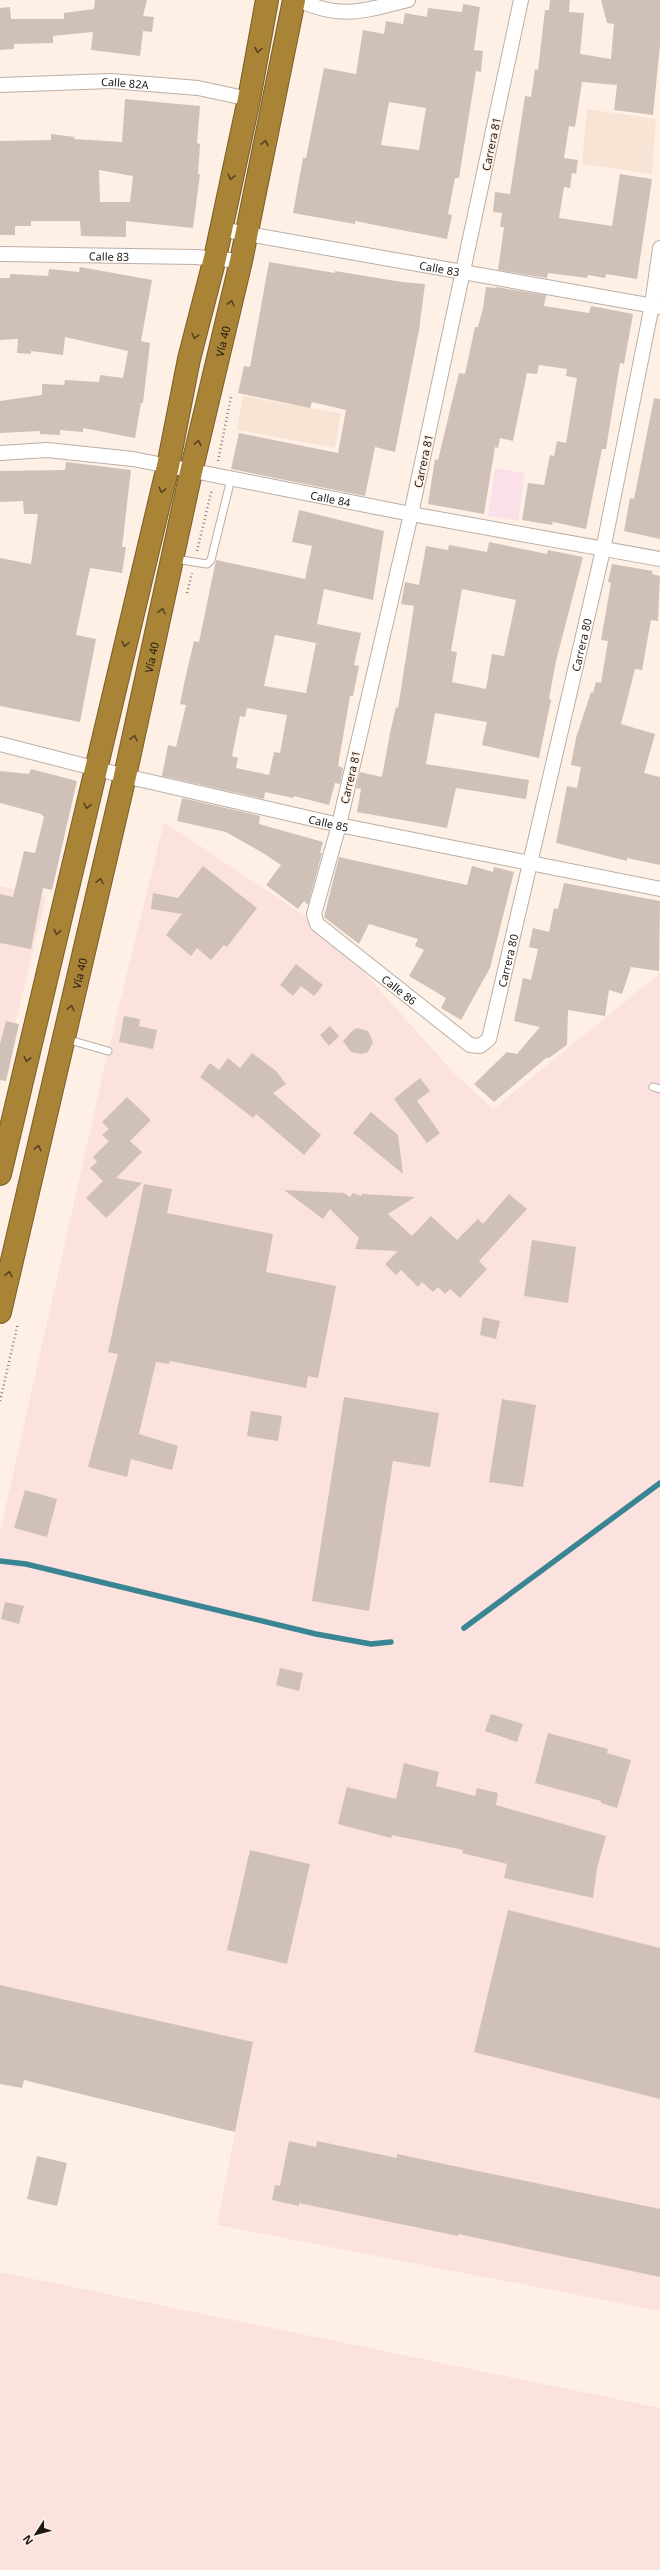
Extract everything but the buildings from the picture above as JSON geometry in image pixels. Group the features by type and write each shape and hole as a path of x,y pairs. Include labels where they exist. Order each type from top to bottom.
{"highway":[{"path":"0,1174 168,466 189,359 215,258 249,99 267,0"},
{"name":"Vía 40","path":"0,1312 125,776 174,558 191,472 241,261 294,0"}],"street":[{"path":"298,0 333,12 351,13 408,0"},
{"name":"Carrera 81","path":"315,919 314,914 339,825 411,514 464,274 521,0"},
{"name":"Calle 82A","path":"0,85 111,81 198,88 249,99"},
{"name":"Calle 83","path":"220,230 246,236 656,306"},
{"name":"Carrera 80","path":"489,1039 603,550 656,306 660,248"},
{"name":"Calle 83","path":"0,254 215,258 241,261"},
{"name":"Calle 84","path":"0,453 48,450 133,459 191,472 411,514 603,550 660,559"},
{"name":"Calle 85","path":"0,744 125,776 339,825 660,889"},
{"name":"Calle 86","path":"315,919 322,928 470,1046 480,1046 489,1039"}],"lane":[{"path":"174,558 207,564 211,560 231,479"},
{"path":"64,1038 108,1051"}],"shaded area":[{"path":"587,109 656,119 652,174 582,164"},
{"path":"243,396 341,413 335,448 237,430"},
{"path":"495,468 525,473 518,521 488,516"},
{"path":"164,822 305,916 360,968 453,1072 493,1109 660,973 660,2311 217,2225 253,2042 0,1985 0,1532 108,1051"},
{"path":"0,886 46,897 0,1086"},
{"path":"0,2272 660,2408 660,2570 0,2570"}],"waterway":[{"path":"464,1628 660,1483"},
{"path":"0,1561 26,1564 316,1634 371,1644 391,1642"}]}
